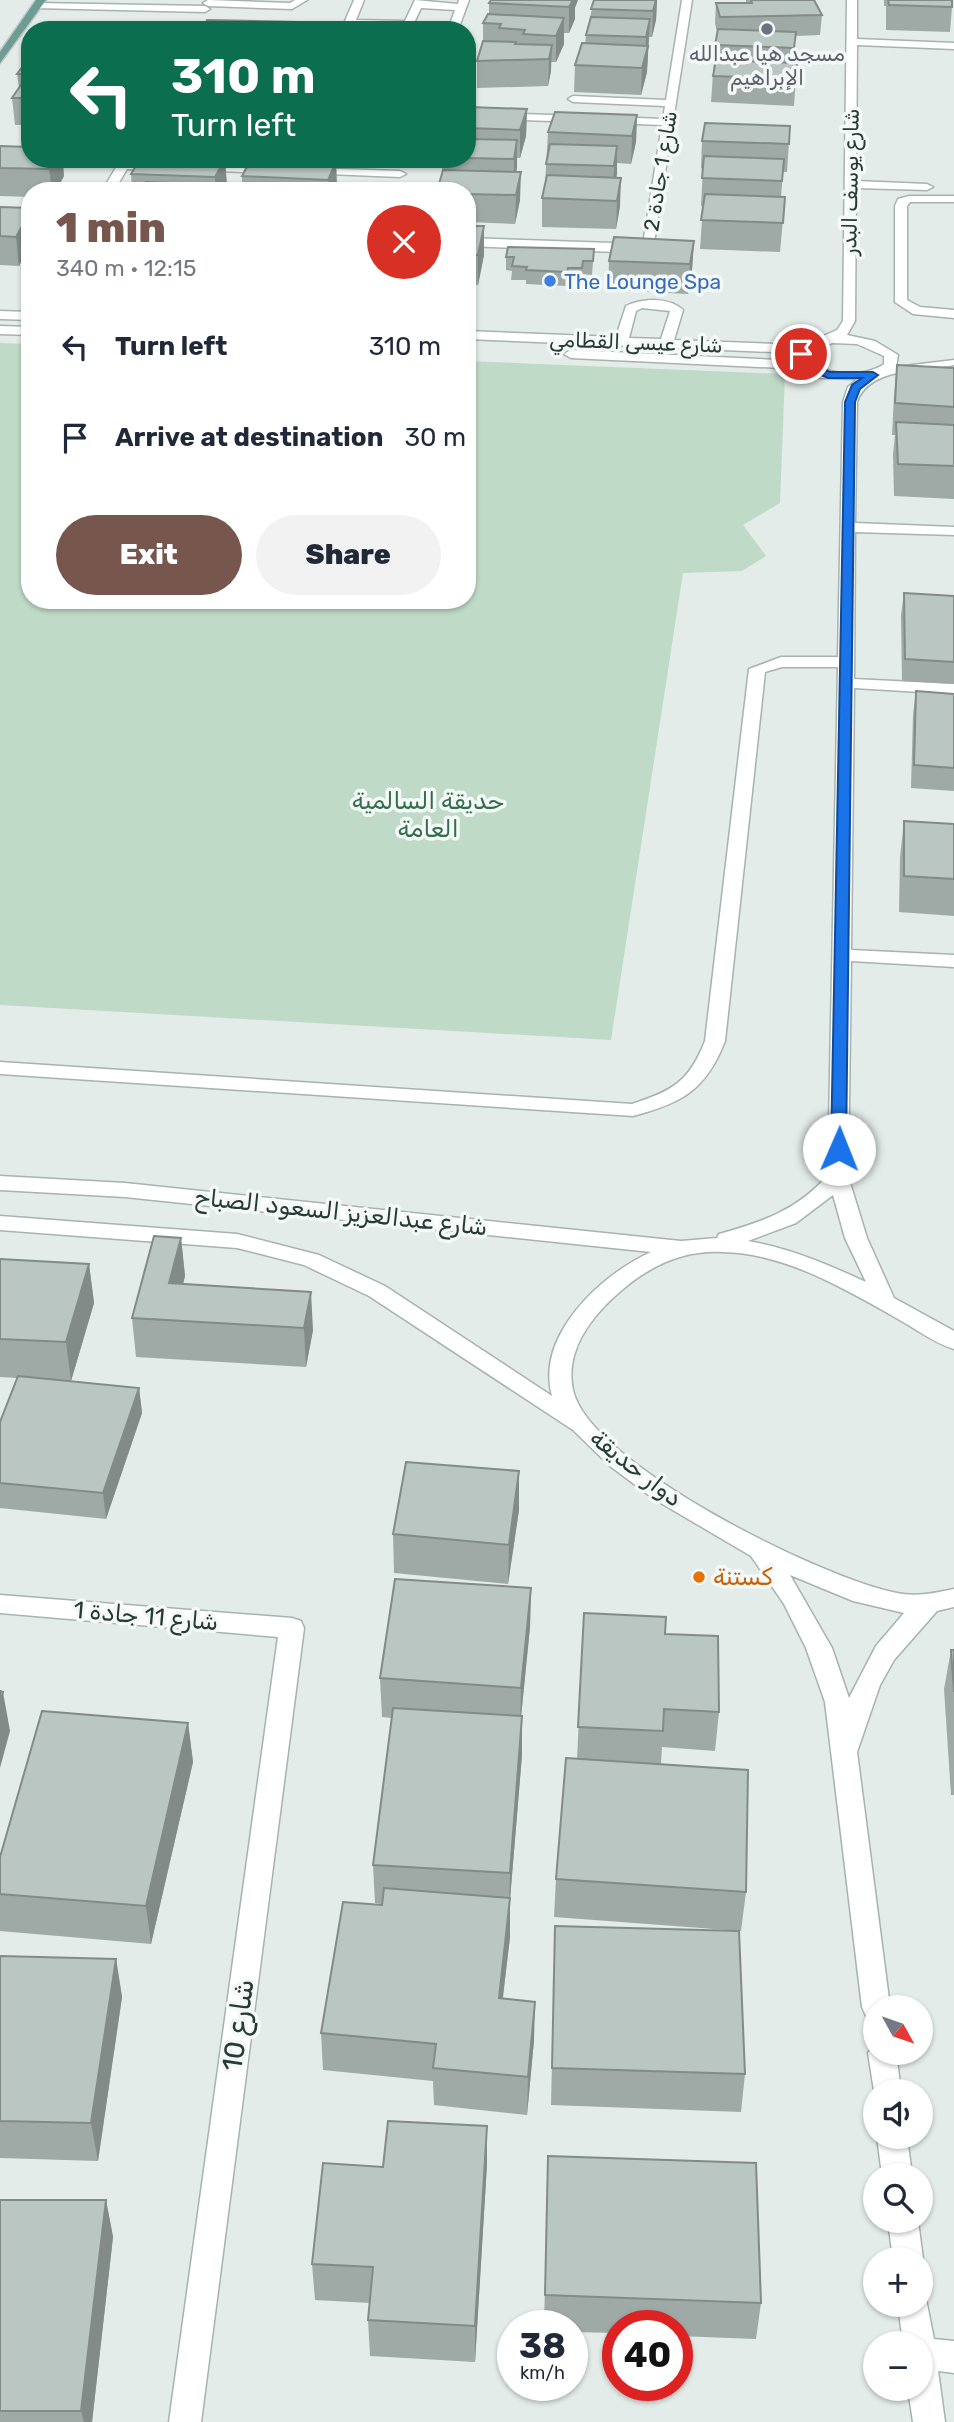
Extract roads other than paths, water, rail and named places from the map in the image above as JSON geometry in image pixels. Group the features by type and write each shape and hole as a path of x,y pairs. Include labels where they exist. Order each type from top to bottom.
{"main road":[{"path":"27,21 39,3"},
{"path":"0,60 21,29"}],"street":[{"path":"39,3 292,6 302,0"},
{"path":"350,21 359,0"},
{"name":"شارع 1 جادة 2","path":"476,242 646,248 687,0"},
{"name":"شارع يوسف البدر","path":"849,321 852,0"},
{"path":"198,21 207,4"},
{"path":"417,6 461,7"},
{"path":"852,42 954,46"},
{"path":"573,99 671,103"},
{"path":"476,115 588,119"},
{"path":"601,120 668,122"},
{"path":"263,168 400,174"},
{"path":"397,182 402,168"},
{"path":"850,184 954,188"},
{"path":"954,199 909,199 902,201 901,206 901,302 917,311 954,314"},
{"path":"621,342 630,309 641,304 668,306 677,310 666,343"},
{"path":"0,315 21,316"},
{"path":"850,402 837,386 810,368 801,354 805,349 842,332 849,321 857,334 879,347 892,361 855,387 850,402 838,1177 856,1238 885,1301"},
{"path":"0,330 21,331"},
{"name":"شارع عيسى القطامي","path":"476,335 805,349"},
{"path":"823,341 850,340 951,362"},
{"name":"شارع عيسى القطامي","path":"476,349 810,368 843,377 878,373"},
{"path":"878,373 951,362"},
{"path":"848,527 954,531"},
{"path":"0,1068 606,1109 633,1110 678,1096 706,1066 715,1041 757,669 781,662 846,662"},
{"path":"846,683 954,690"},
{"path":"842,956 954,961"},
{"path":"712,1242 766,1230 789,1219 826,1192 838,1177"},
{"name":"شارع عبدالعزيز السعود الصباح","path":"0,1183 125,1190 681,1247"},
{"name":"شارع عبدالعزيز السعود الصباح","path":"0,1223 237,1241 311,1260 377,1291 586,1430"},
{"name":"دوار حديقة","path":"954,1341 885,1301 825,1272 763,1249 712,1242 681,1247 650,1259 604,1289 579,1321 566,1348 561,1377 565,1401 586,1430 641,1476 760,1552 846,1591 897,1604 928,1605 954,1598"},
{"path":"760,1552 793,1598 820,1648 838,1702 874,1995"},
{"name":"شارع 11 جادة 1","path":"0,1604 292,1629"},
{"path":"845,1759 870,1673 895,1636 928,1605"},
{"name":"شارع 10","path":"185,2422 292,1629"},
{"path":"933,2356 954,2357"},
{"path":"926,2401 929,2422"}],"place":[{"name":"مسجد هيا عبدالله الإبراهيم","path":"767,29"},
{"name":"The Lounge Spa","path":"550,281"},
{"name":"كستنة","path":"699,1577"}],"park label":[{"name":"حديقة السالمية العامة","path":"428,815"}]}
